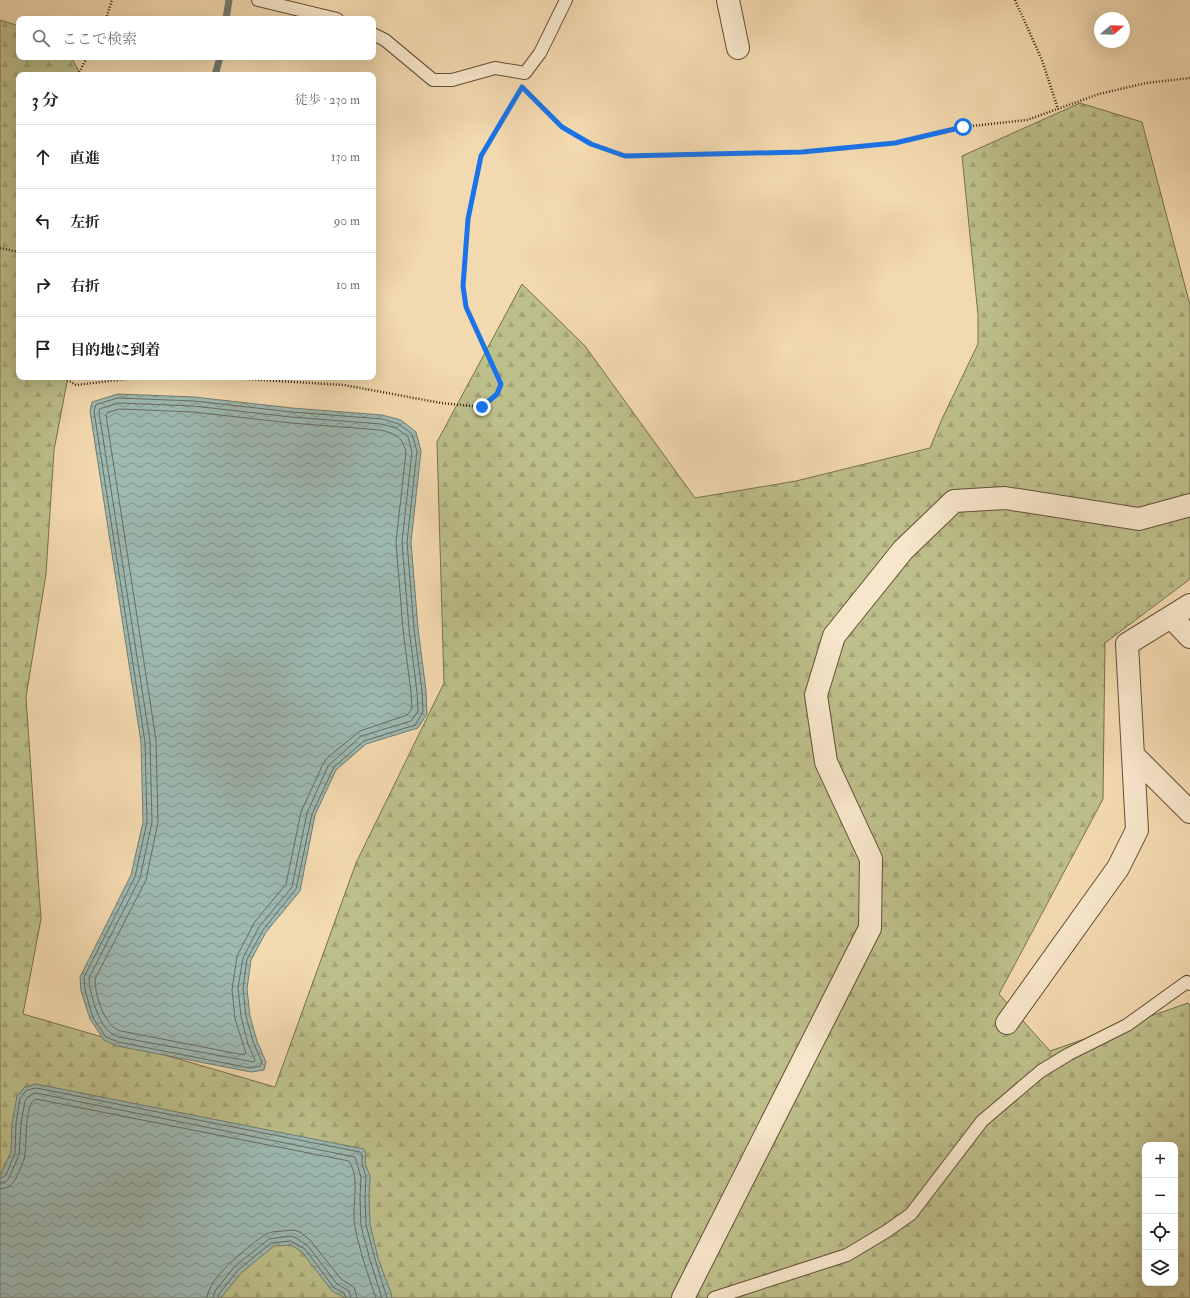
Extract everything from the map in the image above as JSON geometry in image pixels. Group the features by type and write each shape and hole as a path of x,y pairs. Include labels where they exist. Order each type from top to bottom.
{"street":[{"path":"728,0 738,48"},
{"path":"684,1298 870,928 871,859 826,762 816,695 834,636 903,550 954,501 1005,498 1139,519 1190,505"},
{"path":"1007,1023 1118,868 1138,830 1127,644 1190,605"},
{"path":"1171,617 1190,637"},
{"path":"1133,755 1190,812"}],"lane":[{"path":"258,0 325,16"},
{"path":"376,36 385,40 433,80 452,80 495,68 525,73 540,53 566,0"},
{"path":"714,1298 846,1255 887,1231 911,1214 982,1121 1041,1072 1069,1054 1127,1025 1187,982 1190,984"}],"path":[{"path":"107,16 112,0"},
{"path":"1015,0 1042,60 1058,109"},
{"path":"80,72 86,60"},
{"path":"262,380 344,385 441,403 482,407 497,394 501,384 466,307 463,286 468,219 481,156 522,87 562,127 591,144 625,156 802,152 895,143 963,127 1027,120 1106,92 1146,83 1190,78"},
{"path":"0,248 16,251"},
{"path":"67,380 76,385 118,380"}],"green space":[{"path":"0,20 16,25 16,60 73,60 79,72 16,72 16,380 67,380 54,450 46,574 26,697 41,919 23,1014 275,1087 356,863 444,683 437,442 522,284 585,346 695,498 796,481 930,448 942,419 978,344 978,315 962,156 1080,103 1142,122 1190,305 1190,579 1105,643 1103,799 999,994 1050,1051 1188,1003 1190,1005 1190,1298 0,1298"}],"water":[{"path":"118,394 194,397 292,408 382,415 401,420 416,432 421,451 411,542 427,714 418,728 366,744 336,770 315,815 300,891 266,932 251,960 247,989 250,1016 257,1041 266,1062 264,1070 251,1072 117,1046 104,1040 90,1019 81,991 80,977 131,875 143,822 141,742 90,411 92,402"},
{"path":"36,1084 364,1149 366,1154 365,1163 370,1176 370,1224 378,1258 392,1296 391,1298 345,1298 332,1291 302,1252 291,1245 274,1246 241,1273 221,1298 0,1298 0,1176 11,1152 12,1123 17,1096 25,1087"}],"waterway":[{"path":"226,16 229,0"},
{"path":"216,72 219,60"}],"route":[{"path":"482,407 497,394 501,384 466,307 463,286 468,219 481,156 522,87 562,127 591,144 625,156 802,152 895,143 963,127"}]}
